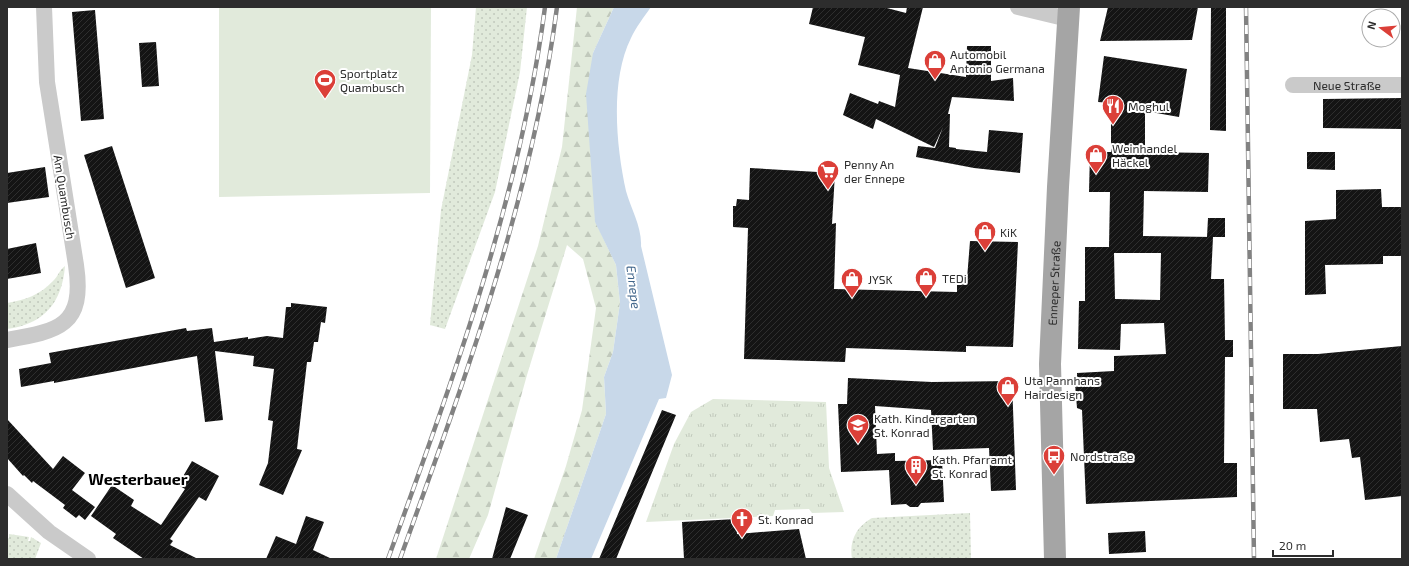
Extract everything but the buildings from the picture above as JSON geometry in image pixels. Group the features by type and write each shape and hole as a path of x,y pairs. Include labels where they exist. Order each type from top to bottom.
{"main road":[{"name":"Enneper Straße","path":"1055,559 1050,364 1058,187 1069,13"}],"street":[{"name":"Am Quambusch","path":"7,340 28,336 61,325 75,310 78,294 77,273 47,82 44,7"},
{"path":"1018,7 1069,13"},
{"name":"Neue Straße","path":"1293,85 1402,85"},
{"path":"7,494 49,532 88,559"}],"green space":[{"name":"Sportplatz Quambusch","path":"219,7 431,7 430,193 219,197"},
{"path":"476,7 527,7 520,72 495,192 445,329 430,325 441,210 472,55"},
{"path":"577,7 614,7 593,53 595,221 616,265 620,303 613,352 604,377 606,414 556,559 534,559 566,466 582,410 596,308 583,259 567,245 527,375 488,515 469,559 436,559 538,246 562,147"},
{"path":"65,266 60,291 49,310 41,317 31,322 7,329 7,303 26,298 43,290 55,279 61,269"},
{"path":"713,399 826,402 829,468 844,512 812,513 809,509 775,510 773,516 646,522 674,444 691,412"},
{"path":"970,513 971,559 852,559 851,552 855,535 866,522 872,518"},
{"path":"9,534 29,537 28,541 30,541 31,537 41,543 35,559 7,559 7,539 9,538"}],"water":[{"name":"Ennepe","path":"614,7 651,7 633,34 624,55 618,93 618,134 622,173 626,191 640,232 641,246 672,375 666,398 659,399 591,559 556,559 606,414 604,377 613,352 620,303 616,265 595,222 586,94 593,53"}],"railway":[{"path":"388,559 460,356 482,287 519,149 534,78 545,7"},
{"path":"400,559 472,356 494,287 531,149 546,78 557,7"},
{"path":"1246,7 1254,559"}],"place":[{"name":"Automobil Antonio Germana","path":"935,80"},
{"name":"Sportplatz Quambusch","path":"325,100"},
{"name":"Moghul","path":"1113,126"},
{"name":"Weinhandel Häckel","path":"1096,174"},
{"name":"Penny An der Ennepe","path":"828,190"},
{"name":"KiK","path":"985,252"},
{"name":"JYSK","path":"852,298"},
{"name":"TEDi","path":"926,298"},
{"name":"Uta Pannhans Hairdesign","path":"1008,406"},
{"name":"Kath. Kindergarten St. Konrad","path":"858,444"},
{"name":"Nordstraße","path":"1054,476"},
{"name":"Kath. Pfarramt St. Konrad","path":"916,486"},
{"name":"St. Konrad","path":"742,538"}],"district":[{"name":"Westerbauer","path":"138,478"}]}
